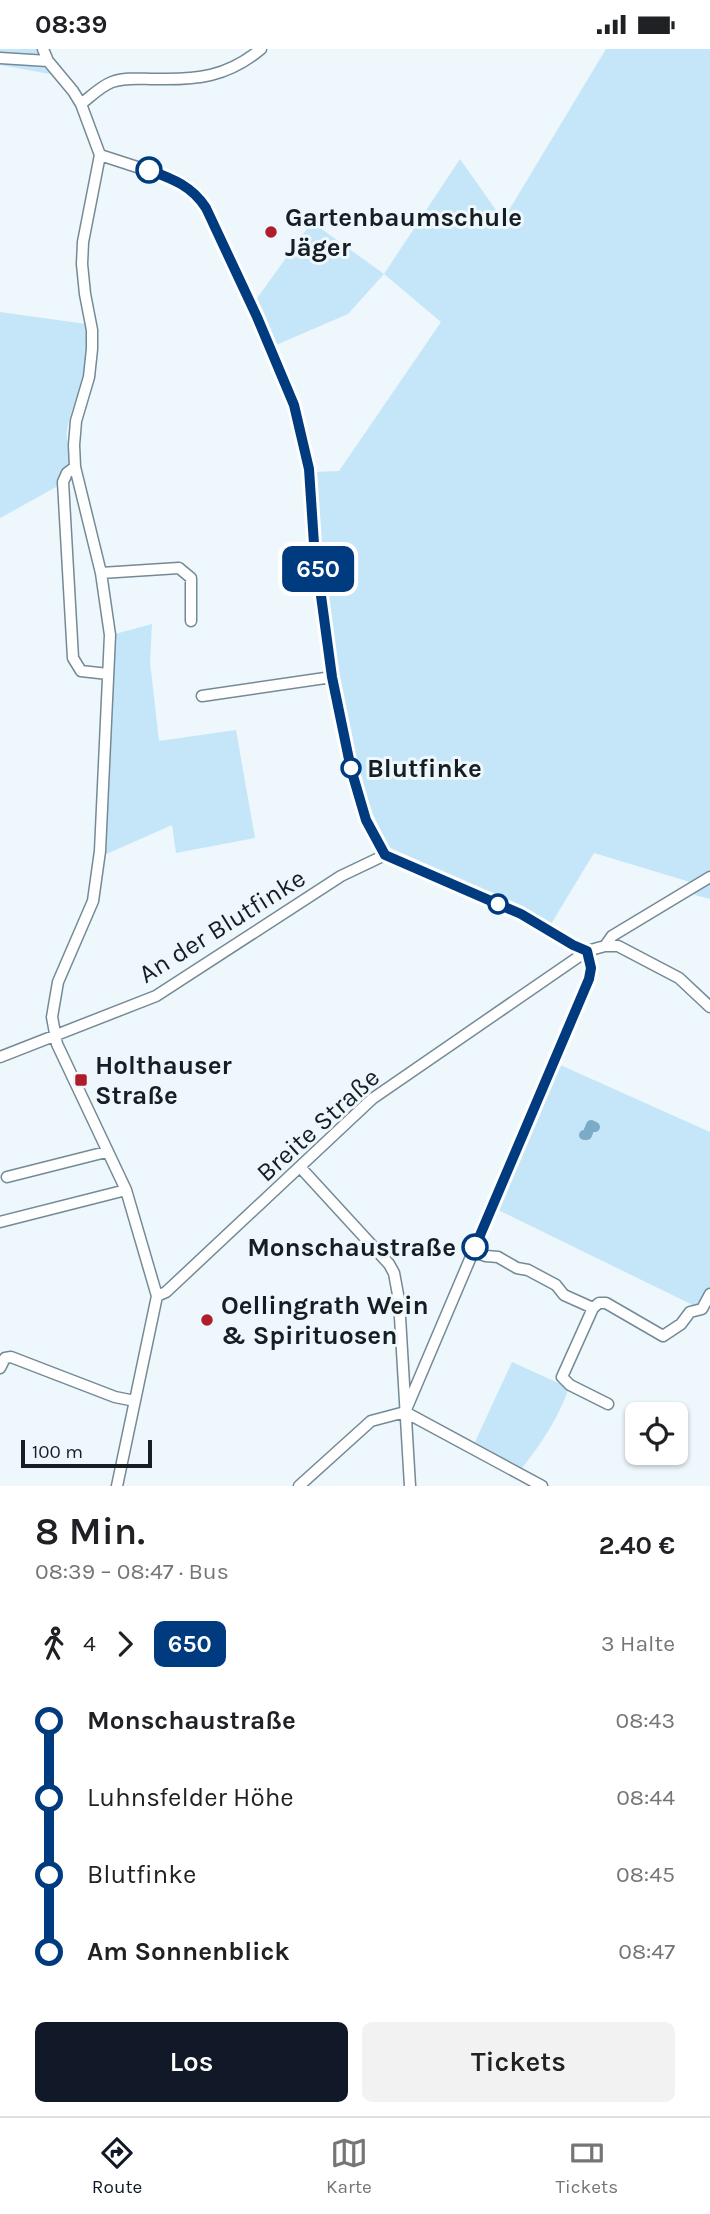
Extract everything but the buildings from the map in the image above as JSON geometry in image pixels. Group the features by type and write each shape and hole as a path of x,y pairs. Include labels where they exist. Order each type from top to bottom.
{"street":[{"path":"43,49 48,61 73,91 80,104 100,155 83,242 84,284 92,330 92,349 89,377 76,421 75,467 101,573 110,635 100,851 93,901 58,982 53,1001 54,1036 126,1190 157,1300 117,1486"},
{"path":"80,104 110,83 127,79 187,80 208,76 235,67 261,49"},
{"path":"0,58 48,61"},
{"path":"100,155 174,179 199,197 266,338 294,405 309,469 314,544 332,677 359,799 366,820 385,855 521,914 587,951 591,968 589,979 405,1412"},
{"path":"75,467 67,473 64,482 73,658 80,671 108,674"},
{"path":"101,573 179,568 191,578 191,621"},
{"path":"202,696 332,677"},
{"name":"An der Blutfinke","path":"0,1057 156,996 341,876 385,855"},
{"path":"605,946 612,936 710,877"},
{"path":"605,946 618,946 679,978 710,1007"},
{"name":"Breite Straße","path":"157,1300 372,1099 587,951 605,946"},
{"path":"7,1177 106,1152"},
{"path":"300,1167 389,1264 394,1273 399,1300 410,1486"},
{"path":"0,1222 126,1190"},
{"path":"474,1252 486,1257 498,1257 528,1271 556,1285 564,1295 593,1308"},
{"path":"608,1404 570,1385 562,1377 593,1308 599,1303 606,1303 663,1336 681,1324 690,1312 702,1309 710,1294"},
{"path":"0,1368 5,1358 11,1357 115,1397 135,1401"},
{"path":"299,1486 370,1421 405,1412 542,1486"}],"shaded area":[{"path":"0,49 41,49 50,74 0,65"},
{"path":"606,49 710,49 710,899 695,895 690,882 594,853 551,924 509,900 388,847 364,791 351,745 335,667 314,472 339,471 441,322 384,274 460,159 503,220"},
{"path":"312,222 384,274 348,314 276,345 255,301"},
{"path":"0,312 86,324 89,352 84,378 67,430 69,465 58,486 0,518"},
{"path":"152,624 150,662 159,741 236,730 255,838 176,853 172,825 102,856 115,634"},
{"path":"558,1064 710,1132 710,1292 699,1308 496,1209"},
{"path":"512,1362 569,1388 549,1430 522,1468 475,1442"}],"waterway":[{"path":"584,1135 587,1135 591,1125 595,1127"}],"bus line":[{"name":"650","path":"149,170 185,185 199,197 206,208 257,317 294,405 309,469 314,544 332,677 348,758 366,820 385,855 521,914 587,951 590,960 589,979 475,1247"}],"place":[{"name":"Gartenbaumschule Jäger","path":"271,232"},
{"name":"Blutfinke","path":"351,768"},
{"name":"Holthauser Straße","path":"81,1080"},
{"name":"Monschaustraße","path":"475,1247"},
{"name":"Oellingrath Wein & Spirituosen","path":"207,1320"}]}
